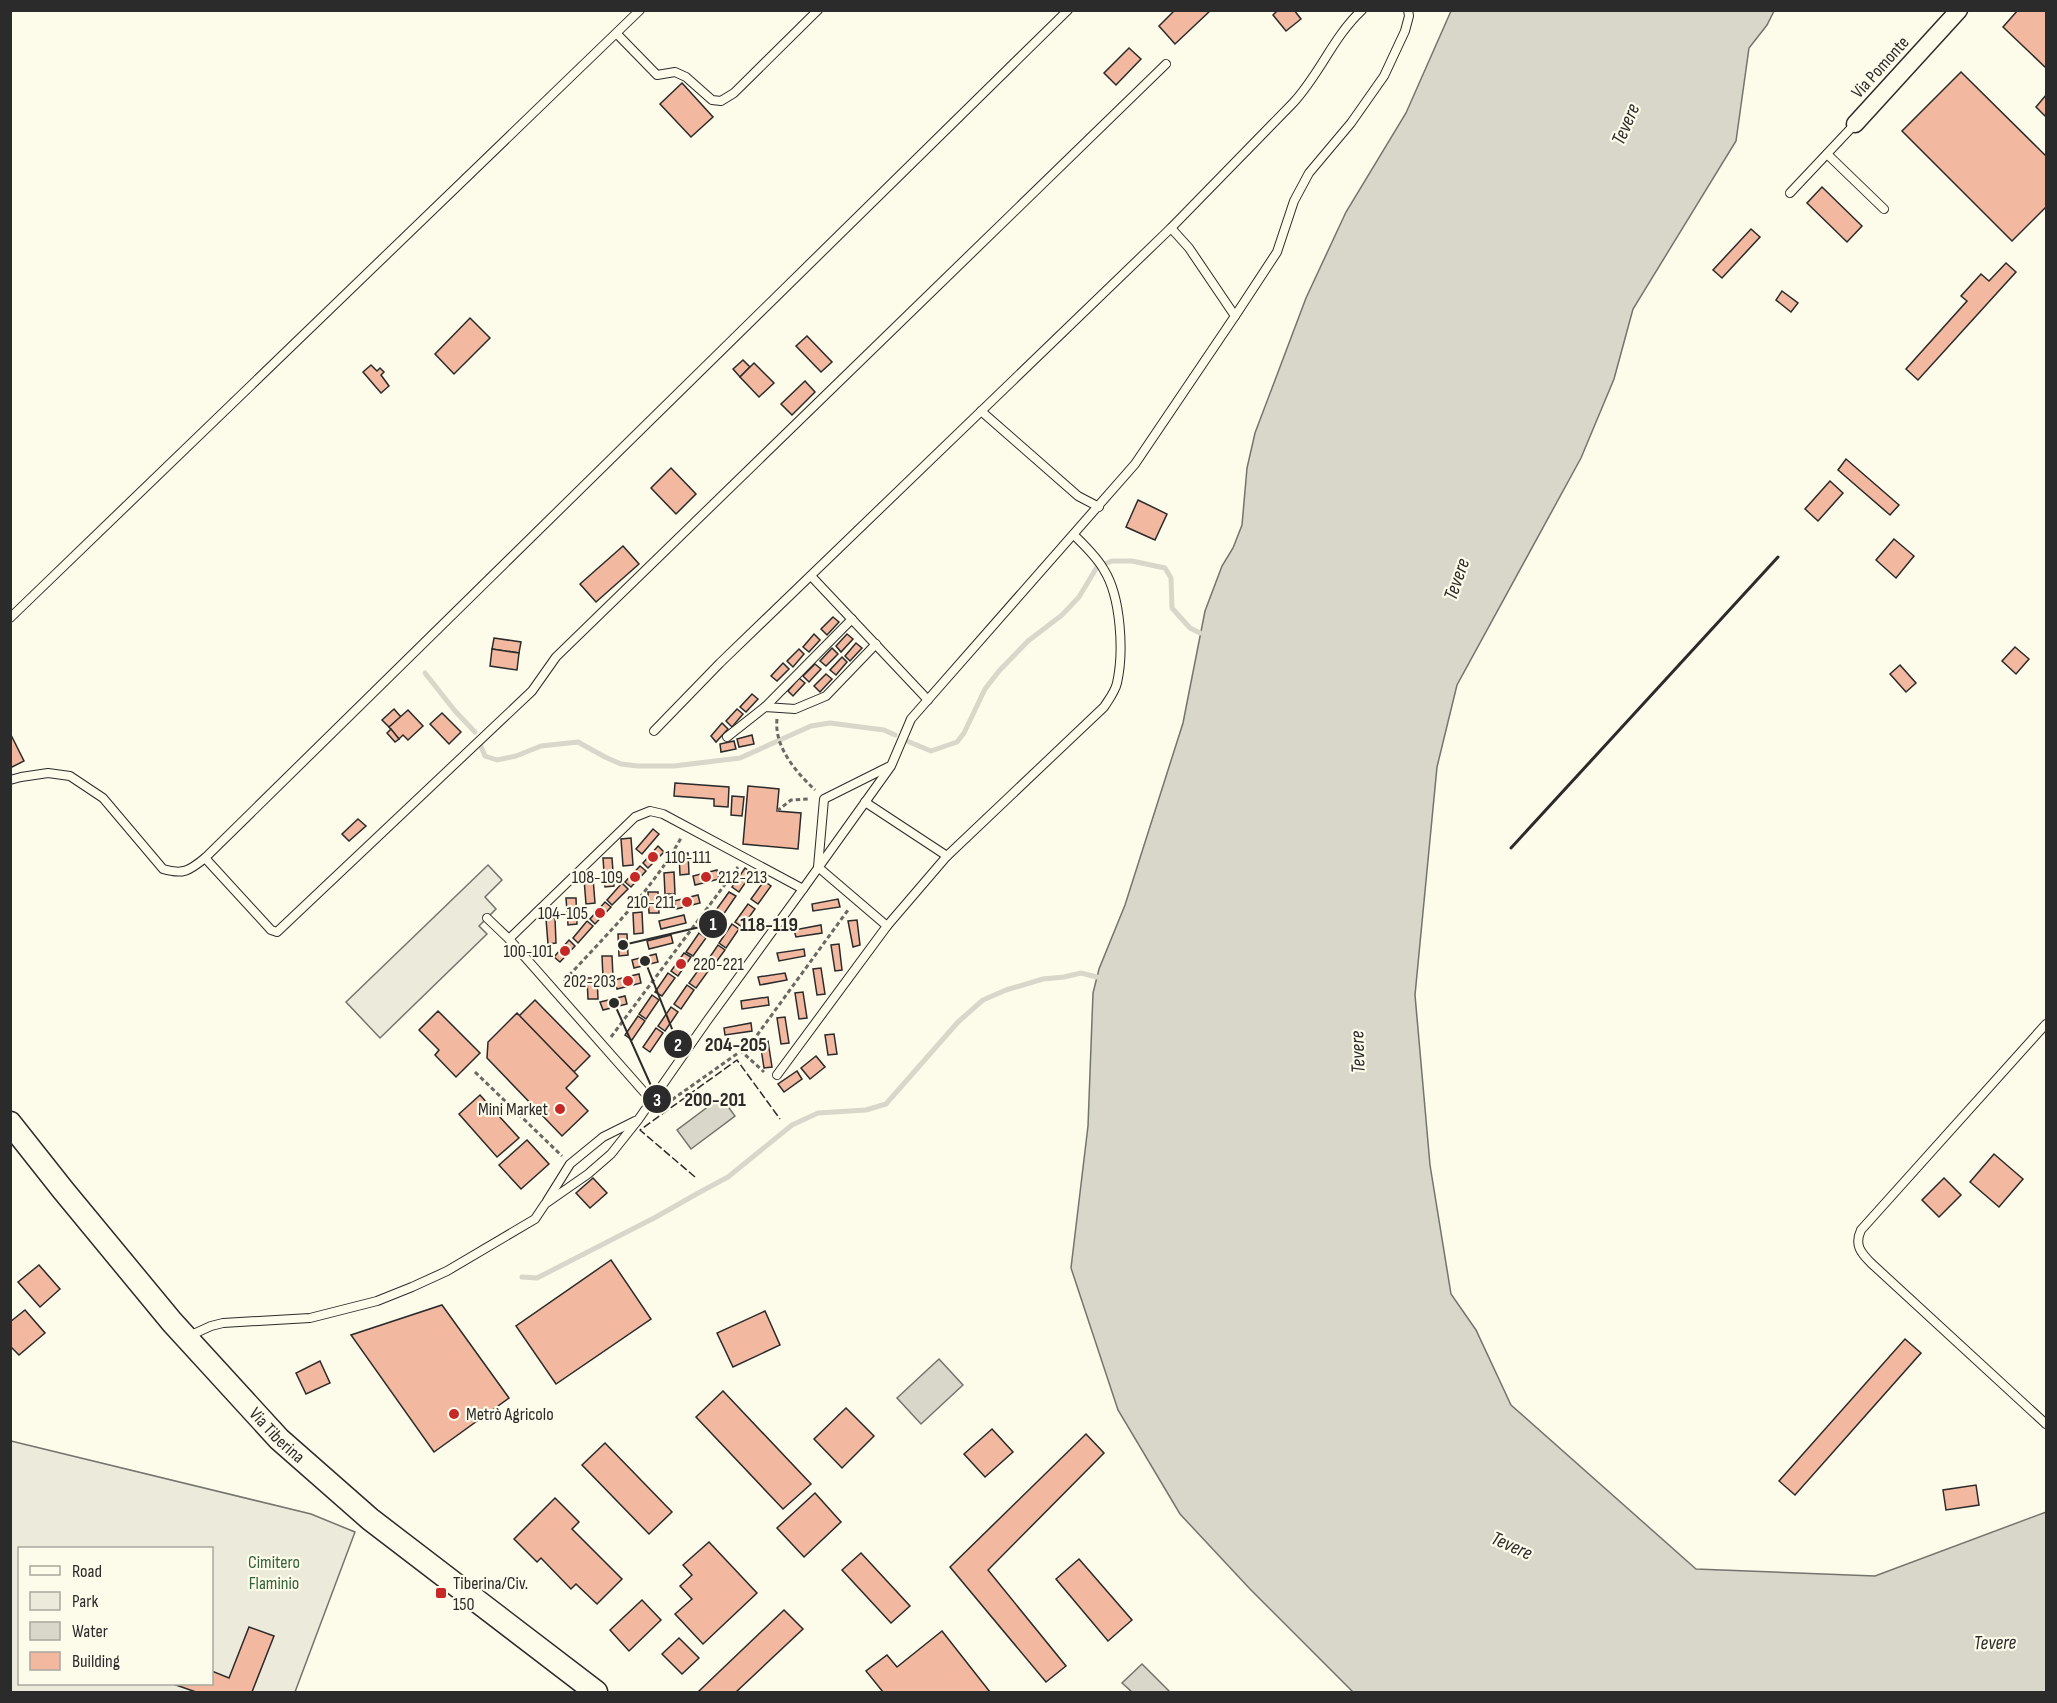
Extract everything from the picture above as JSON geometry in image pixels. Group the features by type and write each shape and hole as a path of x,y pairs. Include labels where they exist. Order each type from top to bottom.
{"main road":[{"name":"Via Tiberina","path":"10,1123 70,1199 186,1337 267,1426 324,1480 377,1525 596,1692"}],"street":[{"name":"Via Pomonte","path":"1855,124 1959,10"}],"lane":[{"path":"10,618 640,10"},
{"path":"617,34 657,75 675,72 686,77 712,100 720,101 734,93 818,10"},
{"path":"10,780 48,773 70,776 102,798 163,868 177,873 194,867 1068,10"},
{"path":"654,731 720,663 1171,228 1300,96 1341,32 1362,10"},
{"path":"545,1204 588,1174 611,1154 638,1120 891,766 911,719 1135,464 1277,252 1294,201 1304,182 1357,115 1384,76 1405,31 1409,16 1408,10"},
{"path":"205,858 271,930 277,932 287,924 532,691 556,657 1166,64"},
{"path":"1790,194 1855,124"},
{"path":"1827,154 1884,209"},
{"path":"1171,228 1189,248 1234,316"},
{"path":"981,411 1078,496 1099,507"},
{"path":"777,1075 887,926 947,856 1104,707 1114,693 1117,684 1120,639 1113,588 1092,552 1074,535"},
{"path":"811,576 928,700"},
{"path":"727,737 765,707 852,619"},
{"path":"765,707 795,709 826,696 876,644"},
{"path":"818,867 824,799 891,766"},
{"path":"865,802 947,856"},
{"path":"509,939 635,817 650,811 663,814 803,889"},
{"path":"818,867 887,926"},
{"path":"487,918 509,939 651,1100"},
{"path":"2046,1024 1861,1230 1857,1242 1859,1250 1871,1263 2046,1424"},
{"path":"186,1337 223,1323 310,1318 377,1301 447,1271 535,1219 570,1164 603,1137 638,1120"}],"path":[{"path":"776,726 794,770 824,799"},
{"path":"777,811 791,800 824,799"},
{"path":"555,991 620,920 668,861 687,827"},
{"path":"603,1046 622,1025 745,858"},
{"path":"638,1120 679,1097 741,1052 755,1038 855,900"},
{"path":"741,1052 764,1072 777,1075"},
{"path":"475,1072 570,1164"}],"green space":[{"name":"Cimitero Flaminio","path":"11,1441 311,1514 355,1532 295,1692 11,1692"}],"shaded area":[{"path":"488,865 502,880 485,897 496,909 479,926 487,934 380,1038 346,1002"}],"water":[{"name":"Tevere","path":"1451,11 1774,11 1767,25 1749,48 1736,141 1633,309 1614,379 1581,458 1457,685 1437,767 1415,995 1430,1165 1451,1294 1476,1330 1511,1405 1696,1569 1875,1576 2046,1512 2046,1692 1353,1692 1250,1589 1180,1514 1118,1410 1071,1268 1088,1126 1093,993 1099,969 1125,905 1183,723 1205,611 1222,566 1233,548 1242,525 1247,468 1255,433 1306,298 1346,212 1406,113"},
{"path":"721,1097 735,1116 691,1149 677,1130"},
{"path":"939,1359 963,1385 921,1424 897,1398"},
{"path":"1142,1664 1170,1692 1132,1692 1122,1683"}],"building":[{"path":"1175,10 1211,10 1175,44 1159,26"},
{"path":"1278,10 1294,10 1301,19 1286,31 1273,15"},
{"path":"2018,10 2046,10 2046,68 2003,27"},
{"path":"1129,48 1141,59 1116,85 1104,73"},
{"path":"1961,72 2046,156 2046,207 2012,241 1902,131"},
{"path":"682,83 713,117 691,137 660,104"},
{"path":"2046,95 2046,117 2036,107"},
{"path":"1822,187 1862,226 1847,242 1807,203"},
{"path":"1751,229 1760,237 1722,278 1713,270"},
{"path":"2006,263 2016,272 1918,380 1906,369 1967,301 1961,296 1981,274 1989,281"},
{"path":"1782,291 1798,303 1791,312 1776,300"},
{"path":"470,318 490,338 454,374 435,354"},
{"path":"807,336 832,362 821,372 796,346"},
{"path":"743,360 750,367 740,377 733,369"},
{"path":"754,363 774,383 759,397 740,377"},
{"path":"371,365 377,371 380,368 384,372 381,375 389,386 381,393 363,372"},
{"path":"805,381 815,392 792,415 781,404"},
{"path":"1846,459 1899,505 1890,515 1838,470"},
{"path":"671,468 696,494 676,514 651,488"},
{"path":"1830,481 1843,493 1818,521 1805,509"},
{"path":"1138,500 1167,514 1155,540 1126,527"},
{"path":"1894,539 1914,556 1896,578 1876,560"},
{"path":"623,546 639,564 596,602 580,584"},
{"path":"833,617 839,622 827,635 821,629"},
{"path":"814,634 820,640 809,652 803,647"},
{"path":"847,634 853,639 841,652 836,646"},
{"path":"494,638 521,642 519,653 492,649"},
{"path":"856,643 862,648 850,661 845,656"},
{"path":"2015,647 2029,659 2016,674 2002,661"},
{"path":"832,648 838,654 826,666 820,661"},
{"path":"492,649 519,653 517,670 490,666"},
{"path":"799,649 804,654 793,667 787,661"},
{"path":"842,657 847,662 836,675 830,670"},
{"path":"783,663 789,669 777,681 771,676"},
{"path":"815,664 821,669 809,682 803,676"},
{"path":"1900,665 1916,683 1906,692 1890,674"},
{"path":"826,674 832,679 820,692 814,686"},
{"path":"799,678 805,683 793,696 788,691"},
{"path":"752,694 758,699 746,712 740,707"},
{"path":"394,709 401,717 389,727 382,720"},
{"path":"737,709 743,714 732,727 726,721"},
{"path":"408,710 423,726 408,740 403,735 399,739 389,727"},
{"path":"442,713 461,732 449,744 430,724"},
{"path":"722,723 728,729 716,742 711,736"},
{"path":"391,729 399,739 395,742 387,733"},
{"path":"10,733 24,761 10,768"},
{"path":"752,735 754,744 739,747 737,739"},
{"path":"734,741 736,749 721,752 720,744"},
{"path":"675,783 729,787 728,807 714,806 714,799 674,796"},
{"path":"748,786 779,789 777,811 801,813 798,849 743,844"},
{"path":"732,796 744,797 742,816 731,815"},
{"path":"358,819 366,826 349,841 342,834"},
{"path":"653,829 659,834 642,854 636,849"},
{"path":"631,838 633,865 623,866 621,839"},
{"name":"110-111","path":"658,846 664,852 648,868 643,863"},
{"path":"679,853 688,853 689,874 680,875"},
{"path":"603,858 612,858 614,886 605,887"},
{"name":"108-109","path":"640,866 646,871 631,887 625,882"},
{"path":"745,868 752,873 739,892 732,887"},
{"name":"212-213","path":"717,870 719,879 695,885 693,876"},
{"path":"674,872 675,894 665,894 664,873"},
{"path":"593,878 595,903 586,904 584,879"},
{"path":"764,881 771,886 758,904 751,899"},
{"path":"622,883 628,889 612,905 607,900"},
{"path":"648,892 658,892 659,913 649,913"},
{"path":"729,892 736,896 723,915 716,910"},
{"name":"210-211","path":"698,895 700,903 676,909 674,901"},
{"path":"566,898 576,898 577,924 568,925"},
{"path":"838,899 840,907 813,911 812,904"},
{"name":"104-105","path":"605,902 611,907 595,924 590,919"},
{"path":"748,904 755,909 742,927 735,922"},
{"path":"642,912 643,933 634,934 633,913"},
{"path":"714,912 720,917 707,936 700,931"},
{"path":"684,915 686,923 661,929 659,921"},
{"path":"555,918 556,943 548,944 546,919"},
{"path":"857,920 860,945 853,947 848,921"},
{"path":"587,921 593,926 578,943 573,938"},
{"path":"732,924 739,929 726,948 719,943"},
{"path":"821,925 822,933 796,937 794,930"},
{"path":"699,933 706,938 693,956 686,952"},
{"path":"618,934 627,934 628,955 619,956"},
{"path":"671,935 673,943 649,949 647,941"},
{"name":"100-101","path":"569,940 575,946 560,962 554,957"},
{"path":"839,944 842,970 835,971 831,945"},
{"path":"718,945 725,950 711,969 705,964"},
{"path":"804,949 805,956 779,961 777,953"},
{"name":"220-221","path":"684,953 691,957 678,976 671,971"},
{"path":"656,954 658,962 634,968 632,960"},
{"path":"602,956 612,956 613,977 603,978"},
{"path":"702,965 709,970 696,988 689,983"},
{"path":"821,968 825,994 817,995 813,969"},
{"path":"668,973 675,978 662,996 655,992"},
{"path":"785,973 787,980 760,985 758,977"},
{"name":"202-203","path":"639,974 641,983 617,989 614,980"},
{"path":"587,978 597,978 598,999 588,999"},
{"path":"687,985 694,990 681,1009 674,1004"},
{"path":"803,992 807,1018 799,1019 795,993"},
{"path":"652,995 659,1000 646,1019 639,1014"},
{"path":"625,996 627,1004 603,1010 600,1002"},
{"path":"768,997 769,1005 742,1009 741,1001"},
{"path":"535,1000 590,1056 574,1072 519,1016"},
{"path":"671,1007 678,1012 665,1031 658,1026"},
{"path":"438,1011 480,1053 456,1077 435,1055 439,1050 419,1030"},
{"path":"517,1013 578,1076 566,1088 588,1111 562,1136 487,1058 488,1042"},
{"path":"638,1016 645,1021 632,1040 625,1035"},
{"path":"785,1017 789,1043 781,1044 777,1018"},
{"path":"751,1023 752,1031 725,1035 724,1028"},
{"path":"656,1028 663,1033 650,1052 643,1047"},
{"path":"834,1034 837,1054 828,1055 825,1035"},
{"path":"768,1041 772,1067 764,1068 760,1042"},
{"path":"816,1056 825,1067 810,1079 801,1068"},
{"path":"797,1071 802,1079 784,1092 778,1084"},
{"path":"480,1095 519,1138 497,1157 459,1114"},
{"path":"527,1140 549,1164 521,1189 499,1165"},
{"path":"1994,1154 2023,1179 1999,1207 1970,1182"},
{"path":"593,1178 607,1193 590,1208 576,1193"},
{"path":"1944,1178 1961,1195 1939,1217 1922,1200"},
{"path":"611,1260 651,1319 556,1384 516,1326"},
{"path":"39,1265 60,1289 40,1307 18,1282"},
{"path":"442,1305 509,1398 434,1452 351,1335"},
{"path":"25,1310 45,1333 19,1355 10,1346 10,1322"},
{"path":"765,1311 780,1345 733,1367 717,1333"},
{"path":"1905,1339 1921,1353 1795,1495 1779,1481"},
{"path":"320,1361 330,1383 306,1394 296,1373"},
{"path":"723,1391 811,1484 783,1509 696,1417"},
{"path":"846,1408 874,1436 842,1468 814,1439"},
{"path":"992,1429 1013,1452 985,1477 964,1454"},
{"path":"1086,1434 1104,1453 988,1570 1066,1666 1046,1682 950,1567"},
{"path":"605,1443 672,1512 649,1534 582,1465"},
{"path":"1976,1485 1979,1505 1946,1510 1943,1490"},
{"path":"815,1493 841,1522 804,1557 777,1528"},
{"path":"555,1498 579,1522 572,1529 622,1579 597,1604 576,1584 571,1589 541,1558 537,1562 514,1539"},
{"path":"709,1542 757,1593 703,1644 675,1614 692,1599 680,1586 692,1575 683,1565"},
{"path":"861,1553 910,1606 891,1623 842,1570"},
{"path":"1079,1559 1132,1620 1108,1641 1056,1579"},
{"path":"642,1600 661,1620 629,1651 610,1630"},
{"path":"784,1610 803,1629 736,1692 698,1692"},
{"path":"249,1627 274,1636 252,1692 196,1692 176,1685 213,1685 213,1671 229,1678"},
{"path":"942,1631 990,1692 883,1692 866,1671 887,1655 897,1667"},
{"path":"679,1638 699,1658 682,1674 662,1654"}],"waterway":[{"path":"907,741 931,751 957,742 964,733 985,689 999,671 1028,641 1062,615 1079,597 1097,567 1112,561 1132,561 1165,568 1171,578 1172,608 1190,628 1200,633"},
{"path":"425,673 475,732"},
{"path":"480,744 485,756 497,760 516,756 541,746 578,742 621,764 674,766 740,758 811,726 830,723 884,730 895,735"},
{"path":"522,1277 537,1278 728,1177 792,1125 818,1113 866,1110 886,1104 958,1022 983,1000 1006,990 1043,979 1081,973 1097,977"}],"fence":[{"path":"695,1177 640,1130 737,1060 780,1119"}],"wall":[{"path":"1511,848 1778,557"}],"place":[{"name":"110-111","path":"653,857"},
{"name":"108-109","path":"635,877"},
{"name":"212-213","path":"706,877"},
{"name":"210-211","path":"687,902"},
{"name":"104-105","path":"600,913"},
{"name":"118-119","path":"623,945"},
{"name":"100-101","path":"565,951"},
{"name":"204-205","path":"645,961"},
{"name":"220-221","path":"681,964"},
{"name":"202-203","path":"628,981"},
{"name":"200-201","path":"614,1003"},
{"name":"Mini Market","path":"560,1109"},
{"name":"Metrò Agricolo","path":"454,1414"},
{"name":"Tiberina/Civ. 150","path":"441,1593"}]}
